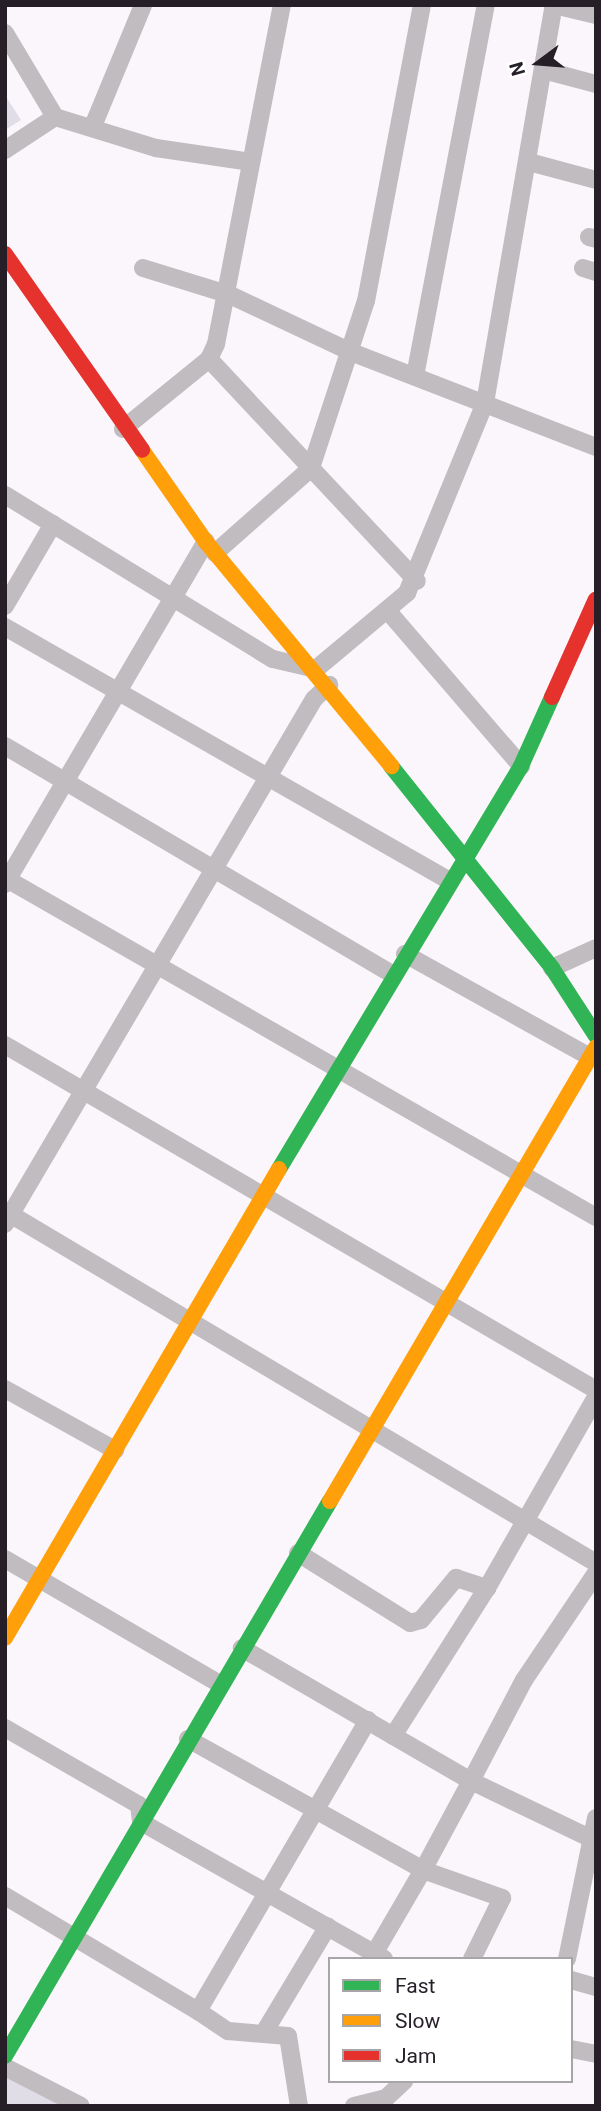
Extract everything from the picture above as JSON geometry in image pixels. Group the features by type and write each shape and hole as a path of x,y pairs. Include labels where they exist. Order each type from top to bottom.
{"street":[{"path":"93,126 143,5"},
{"path":"124,429 209,359 230,296 251,162 282,5"},
{"path":"422,5 351,352 311,468 210,547 169,597 119,690 6,880 596,1217"},
{"path":"415,376 486,5"},
{"path":"316,668 387,610 417,581 485,403 547,71 554,5 596,15"},
{"path":"5,33 55,117 93,126 156,148 251,162"},
{"path":"547,71 596,84"},
{"path":"5,150 55,117"},
{"path":"529,162 596,180"},
{"path":"5,254 124,429 210,547 316,668 463,854 552,968 596,1036"},
{"path":"143,268 230,296 351,352 596,447"},
{"path":"209,359 417,581"},
{"path":"5,495 273,659 316,668"},
{"path":"5,606 54,524"},
{"path":"5,1638 463,854 521,766 596,600"},
{"path":"387,610 521,766"},
{"path":"5,627 448,880"},
{"path":"329,685 314,699 7,1216 191,1321 370,1431 596,1563"},
{"path":"5,746 67,779 393,975"},
{"path":"552,968 596,948"},
{"path":"5,2056 220,1684 593,1052 405,954"},
{"path":"5,1045 447,1300 596,1390"},
{"path":"5,1389 115,1450"},
{"path":"393,1735 528,1522 596,1397"},
{"path":"298,1553 410,1623 421,1620 456,1578 487,1588"},
{"path":"5,1559 220,1684"},
{"path":"141,1822 328,1926 376,1957 524,1680 596,1573"},
{"path":"242,1648 471,1781 594,1840"},
{"path":"198,2011 368,1720"},
{"path":"5,1728 139,1805 141,1822"},
{"path":"188,1739 423,1870 502,1898 473,1957"},
{"path":"567,1957 594,1840 596,1818"},
{"path":"5,1896 228,2031 265,2031 293,2043 299,2106"},
{"path":"265,2031 328,1926"},
{"path":"573,1981 596,1987"},
{"path":"573,2049 596,2054"},
{"path":"5,2067 81,2106"},
{"path":"354,2106 386,2098 402,2083"}],"building":[{"path":"5,95 21,120 5,130"},
{"path":"5,2074 61,2106 5,2106"}],"traffic: fast":[{"path":"279,1169 521,766 552,697"},
{"path":"391,766 552,968 596,1036"},
{"path":"5,2056 330,1501"}],"traffic: slow":[{"path":"142,450 206,542 391,766"},
{"path":"330,1501 596,1047"},
{"path":"5,1638 279,1169"}],"traffic: jam":[{"path":"5,254 142,450"},
{"path":"552,697 596,599"}]}
